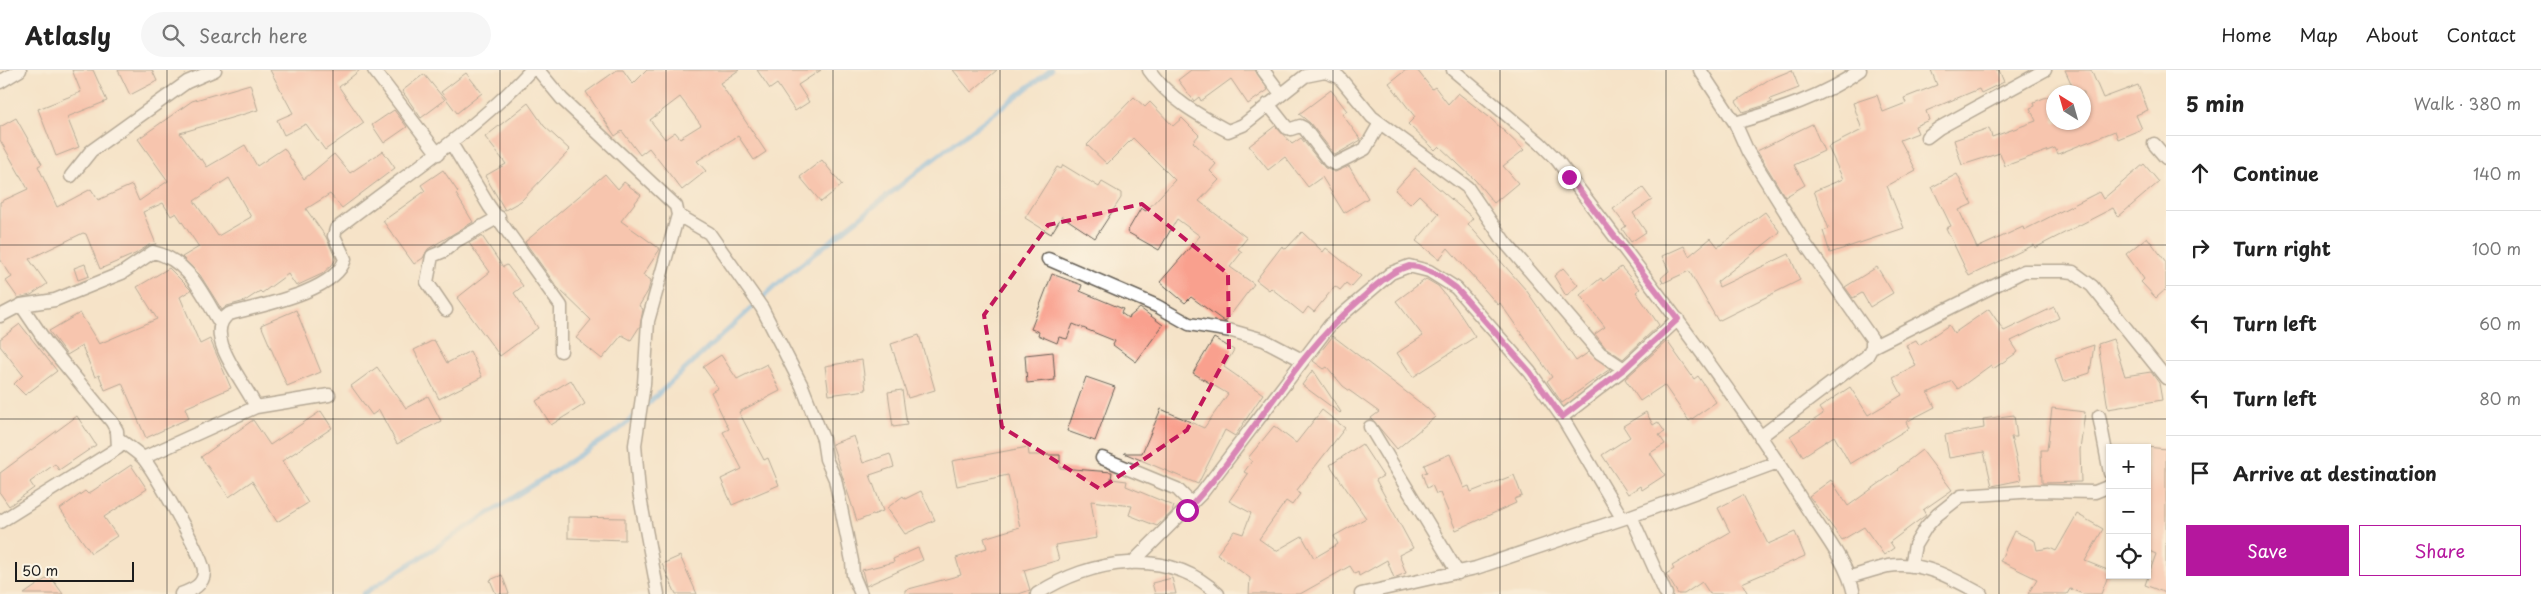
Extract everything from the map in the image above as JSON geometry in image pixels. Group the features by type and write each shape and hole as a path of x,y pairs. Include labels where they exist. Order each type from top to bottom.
{"street":[{"path":"0,82 20,70"},
{"path":"71,176 90,151 186,76 215,70"},
{"path":"374,70 438,154"},
{"path":"220,323 229,314 297,296 334,276 344,265 345,260 334,236 336,229 438,154 514,88 531,70"},
{"path":"538,70 562,99 676,206 678,215 648,321 644,384 635,445 639,492 658,594"},
{"path":"1149,70 1157,82 1178,101 1228,131 1243,125 1305,76 1325,72 1339,77 1367,113 1467,187 1504,240 1600,353 1624,369"},
{"path":"1263,70 1280,94"},
{"path":"1453,70 1540,143 1557,160 1678,319 1778,462 1850,577 1854,594"},
{"path":"1700,70 1735,123 1748,152 1806,245 1870,333 1872,347"},
{"path":"1735,123 1765,114 1844,82 1860,70"},
{"path":"1927,137 1939,128 2045,70"},
{"path":"1268,104 1287,128 1300,126 1304,128 1329,161 1335,164 1365,149 1380,123"},
{"path":"451,143 498,217 560,306 561,351"},
{"path":"2154,144 2166,158"},
{"path":"678,215 709,233 762,308 802,386 823,439 826,459 835,479 852,561 853,575 861,594"},
{"path":"446,310 427,282 432,256 444,251 456,241 498,217"},
{"path":"0,316 21,305 55,300 122,273 153,252 170,258 186,269 220,323 219,332 222,347 251,393 256,408"},
{"path":"1048,259 1157,306 1189,324 1232,331 1264,340 1302,360"},
{"path":"1132,563 1192,504 1218,473 1330,325 1391,273 1409,266 1418,267 1438,275 1456,288 1530,372 1562,417 1626,517 1666,594"},
{"path":"1760,437 1867,356 1872,347 2024,271 2064,270 2073,272 2092,286 2166,378"},
{"path":"0,522 112,454 118,448 119,439 112,422 46,342 21,305"},
{"path":"1562,417 1624,369 1678,319"},
{"path":"143,458 256,408 329,395"},
{"path":"2099,416 2106,452"},
{"path":"1370,427 1458,573"},
{"path":"119,439 143,458 199,551 205,571 202,581 193,590 181,594"},
{"path":"1102,458 1177,488 1192,504"},
{"path":"1361,594 1458,573 1626,517 1778,462"},
{"path":"1911,566 1915,545 1926,527 1942,510 1961,496 2036,490 2095,492 2106,488"},
{"path":"1037,594 1081,571 1132,563 1162,564 1193,577 1218,594"},
{"path":"1850,577 1890,566 1911,566 1952,578 1981,594"}],"highlighted area":[{"path":"1142,204 1228,274 1229,352 1187,430 1100,489 1002,427 984,315 1048,225"}],"building":[{"path":"72,70 93,70 107,101 67,117 79,147 56,156 38,109 81,92"},
{"path":"118,70 152,70 157,81 130,95"},
{"path":"270,70 360,70 339,87 364,123 325,150 306,124 284,135 277,120 293,113"},
{"path":"617,70 623,70 633,84 647,70 739,70 720,83 766,152 754,160 738,136 697,161 706,171 682,190 649,148 640,155 622,131 615,136 586,92","holes":["680,97 701,125 680,138 675,132 665,139 650,120"]},
{"path":"757,70 821,70 798,85 809,102 795,111 777,84 770,89"},
{"path":"953,70 997,70 971,92"},
{"path":"1191,70 1255,70 1268,90 1248,104 1231,79 1201,101 1199,97 1194,101 1178,80"},
{"path":"1406,70 1417,70 1432,89 1435,87 1448,104 1458,93 1489,117 1524,150 1503,166 1518,183 1494,203 1475,180 1439,146 1435,150 1408,124 1415,117 1389,83"},
{"path":"1792,70 1799,88 1770,99 1772,102 1766,105 1743,112 1736,101 1768,80"},
{"path":"1931,70 1999,70 2004,82 1981,93 1979,89 1926,111 1929,120 1915,126 1918,133 1900,140 1916,170 1887,186 1904,228 1830,253 1823,231 1829,229 1814,191 1843,179 1828,147 1862,130 1853,103 1877,95 1883,112 1906,103 1904,98 1937,85"},
{"path":"2065,70 2091,70 2103,98 2138,85 2148,110 2136,115 2142,129 2118,139 2115,131 2058,154 2055,148 2005,166 2000,153 1962,165 1954,140 1989,128 1992,137 2036,121 2030,108 2035,106 2034,102 2046,97 2046,130 2091,130 2091,85 2072,85"},
{"path":"466,73 482,93 457,113 441,92"},
{"path":"424,74 445,100 421,118 402,91"},
{"path":"250,84 258,110 180,133 207,167 245,145 257,166 284,148 304,179 334,154 350,173 383,151 395,168 342,208 330,194 306,209 326,237 336,259 322,274 296,286 288,274 262,293 260,291 245,301 227,306 222,310 200,275 182,257 199,247 176,213 171,216 163,203 143,212 156,244 149,245 135,254 100,269 86,234 83,233 29,259 47,284 31,295 18,298 6,281 12,277 0,259 0,202 28,189 0,140 0,127 16,118 42,164 38,166 57,207 91,189 98,200 132,185 139,201 168,181 138,139 192,101","holes":["229,178 251,217 218,236 194,201"]},
{"path":"1331,90 1347,111 1342,114 1361,140 1335,155 1310,123 1299,114"},
{"path":"1134,97 1145,107 1150,102 1173,126 1182,118 1199,135 1193,142 1216,164 1210,171 1219,180 1199,201 1247,238 1238,249 1242,252 1230,267 1254,284 1225,322 1191,297 1185,303 1160,282 1200,236 1177,219 1159,250 1127,232 1141,208 1146,211 1175,180 1133,138 1107,164 1087,145"},
{"path":"528,103 544,126 570,150 521,201 505,210 485,176 506,164 485,137"},
{"path":"394,110 407,127 384,143 372,125"},
{"path":"1812,124 1824,151 1794,165 1805,185 1785,197 1757,151"},
{"path":"1275,126 1292,144 1301,138 1325,168 1335,172 1349,166 1368,198 1344,213 1322,177 1308,187 1285,157 1268,170 1249,146"},
{"path":"822,160 842,185 821,202 800,177"},
{"path":"2144,164 2159,182 2118,217 2113,208 2035,248 2034,245 1969,276 1946,228 1951,226 1932,187 1957,174 1972,204 1959,210 1977,248 2023,227 2024,230 2099,192 2103,199"},
{"path":"1063,165 1099,187 1102,182 1121,193 1121,198 1095,238 1062,216 1051,234 1025,218 1057,167 1061,169"},
{"path":"1415,168 1473,218 1468,224 1526,290 1576,361 1589,352 1610,369 1562,403 1547,381 1552,377 1500,303 1498,305 1448,248 1439,259 1416,241 1439,214 1419,195 1410,204 1395,190"},
{"path":"443,170 458,192 456,194 473,222 428,249 423,258 414,264 383,221 425,191 421,185"},
{"path":"605,174 618,189 624,182 641,195 621,221 660,249 643,275 651,280 648,291 639,306 643,309 640,326 631,340 622,335 602,359 576,338 591,320 557,287 525,242"},
{"path":"1643,188 1652,200 1633,213 1646,232 1631,242 1622,229 1626,226 1613,209"},
{"path":"1765,212 1780,232 1717,282 1719,287 1789,254 1800,280 1718,321 1689,271 1663,283 1661,278 1669,271 1662,256 1684,246 1689,256 1711,238 1718,247"},
{"path":"1302,232 1323,252 1326,248 1361,276 1351,287 1346,283 1340,290 1335,286 1314,312 1308,307 1303,314 1271,288 1269,290 1256,280 1282,246 1286,249"},
{"path":"482,236 503,267 507,265 523,286 514,293 538,328 500,356 457,298 490,272 469,243"},
{"path":"2147,237 2166,262 2166,289 2156,298 2141,282 2144,279 2126,254"},
{"path":"85,264 89,276 78,280 74,268"},
{"path":"1621,267 1640,289 1636,292 1659,325 1623,359 1605,347 1595,334 1605,327 1580,295 1601,278 1603,281"},
{"path":"1877,267 1893,293 1870,307 1862,293 1853,298 1845,287"},
{"path":"169,268 191,290 180,297 200,344 210,339 231,388 185,408 189,418 146,438 122,383 105,390 99,375 95,377 82,346 67,355 49,331 80,313 99,344 157,319 137,287"},
{"path":"1563,268 1578,285 1566,296 1554,276"},
{"path":"1052,274 1082,285 1080,291 1123,309 1121,313 1128,318 1140,308 1163,325 1136,362 1113,345 1115,341 1073,324 1067,339 1059,337 1057,343 1038,335 1039,332 1031,329"},
{"path":"1426,279 1438,286 1456,308 1475,337 1413,377 1397,353 1423,336 1396,301"},
{"path":"2054,307 2059,318 2011,341 2018,352 1993,369 1991,365 1958,389 1952,381 1928,393 1935,407 1906,422 1909,428 1850,464 1834,436 1803,456 1790,436 1823,414 1819,408 1850,387 1868,415 1902,395 1893,378 1916,366 1906,345 1916,340 1919,345 1949,325 1954,333 1989,309 2004,331"},
{"path":"296,310 321,372 287,386 261,325"},
{"path":"20,324 57,371 25,395 14,384 23,375 0,346 0,339"},
{"path":"919,335 935,390 908,398 891,344"},
{"path":"1333,336 1427,408 1435,417 1397,449 1371,418 1379,412 1343,386 1327,367 1324,369 1313,361"},
{"path":"1214,338 1234,350 1224,367 1263,394 1235,436 1225,430 1198,484 1124,453 1142,453 1161,409 1204,428 1228,394 1193,373"},
{"path":"2113,339 2125,376 2151,372 2159,383 2162,400 2108,409 2098,344"},
{"path":"434,340 447,363 470,351 482,377 439,399 414,350"},
{"path":"1667,341 1694,379 1698,376 1716,402 1689,421 1664,385 1640,401 1625,379"},
{"path":"2094,345 2090,373 2063,382 2055,358"},
{"path":"1053,352 1055,380 1027,383 1025,355"},
{"path":"721,355 737,379 767,364 780,391 739,412 764,460 768,458 779,485 732,505 721,479 742,469 723,432 729,429 711,392 718,388 703,367"},
{"path":"862,360 866,390 829,395 825,366"},
{"path":"377,367 406,408 428,396 441,421 397,444 379,410 372,415 351,386"},
{"path":"1313,370 1341,412 1340,413 1302,385"},
{"path":"1086,377 1115,387 1095,441 1067,431"},
{"path":"571,380 585,404 551,425 536,401"},
{"path":"902,390 907,425 893,427 888,392"},
{"path":"2052,408 2085,412 2080,450 2081,482 2042,483 2041,450 2047,450"},
{"path":"1322,410 1345,428 1297,490 1300,494 1292,505 1286,501 1259,539 1276,551 1302,536 1314,558 1338,544 1334,536 1366,518 1330,465 1362,444 1383,476 1376,480 1413,548 1399,555 1406,573 1394,578 1387,560 1359,576 1358,572 1355,574 1350,566 1300,594 1249,594 1250,578 1217,554 1234,531 1243,534 1251,513 1229,501 1248,474 1244,472 1252,461 1248,458 1274,426 1296,443"},
{"path":"321,411 332,428 282,461 308,503 277,522 252,481 229,497 201,457 253,420 270,445"},
{"path":"1646,412 1653,425 1658,422 1665,432 1659,435 1665,444 1650,453 1665,475 1642,490 1640,486 1628,494 1602,455 1630,437 1623,426"},
{"path":"2014,415 2017,437 2011,437 2021,480 1992,486 1984,452 1949,458 1945,435 1984,428 1983,419"},
{"path":"77,416 96,445 59,470 55,464 30,482 34,488 9,506 0,493 0,473"},
{"path":"854,436 863,463 890,454 894,467 870,475 883,511 857,521 832,444"},
{"path":"1028,447 1029,455 1060,455 1060,468 1112,472 1111,479 1127,481 1126,486 1174,506 1172,512 1157,526 1129,515 1132,506 1091,501 1097,538 1055,545 1059,560 1024,570 1030,590 1019,594 905,594 905,590 961,575 956,558 987,548 984,538 1020,527 1008,475 957,486 952,461"},
{"path":"2151,447 2166,449 2166,593 2145,585 2147,579 2151,579 2151,568 2156,554 2151,552"},
{"path":"1922,450 1952,490 1923,510 1926,515 1890,542 1894,548 1884,555 1864,527 1842,540 1809,496 1831,480 1848,506"},
{"path":"1450,454 1464,488 1469,486 1471,492 1514,475 1522,496 1514,499 1516,503 1456,530 1440,493 1436,494 1432,485 1427,488 1422,474 1427,472 1424,465"},
{"path":"131,465 147,489 104,517 117,536 91,553 60,509 85,491 88,494"},
{"path":"921,491 935,520 905,534 887,508 903,496 905,499"},
{"path":"1743,495 1768,544 1795,532 1805,556 1742,583 1748,594 1710,594 1702,582 1684,594 1678,594 1666,574 1674,569 1672,566 1730,532 1718,508"},
{"path":"2077,514 2103,529 2085,561 2106,569 2107,579 2101,594 2083,594 2070,589 2067,594 2028,594 2037,579 2000,561 2014,531 2035,541 2037,550 2050,548 2056,551"},
{"path":"568,517 625,518 625,540 568,538"},
{"path":"918,548 923,560 866,586 862,570 894,562 893,559"},
{"path":"680,556 697,594 676,594 662,564"},
{"path":"502,575 509,594 496,594 490,580"},
{"path":"50,576 63,594 24,594"},
{"path":"1172,578 1176,594 1155,594 1152,583"}],"waterway":[{"path":"642,409 784,278 931,161 1051,70"},
{"path":"363,594 620,429 636,415"}],"route":[{"path":"1187,510 1218,473 1306,354 1330,325 1391,273 1409,266 1429,270 1456,288 1530,372 1562,417 1624,369 1678,319 1569,177"}]}
